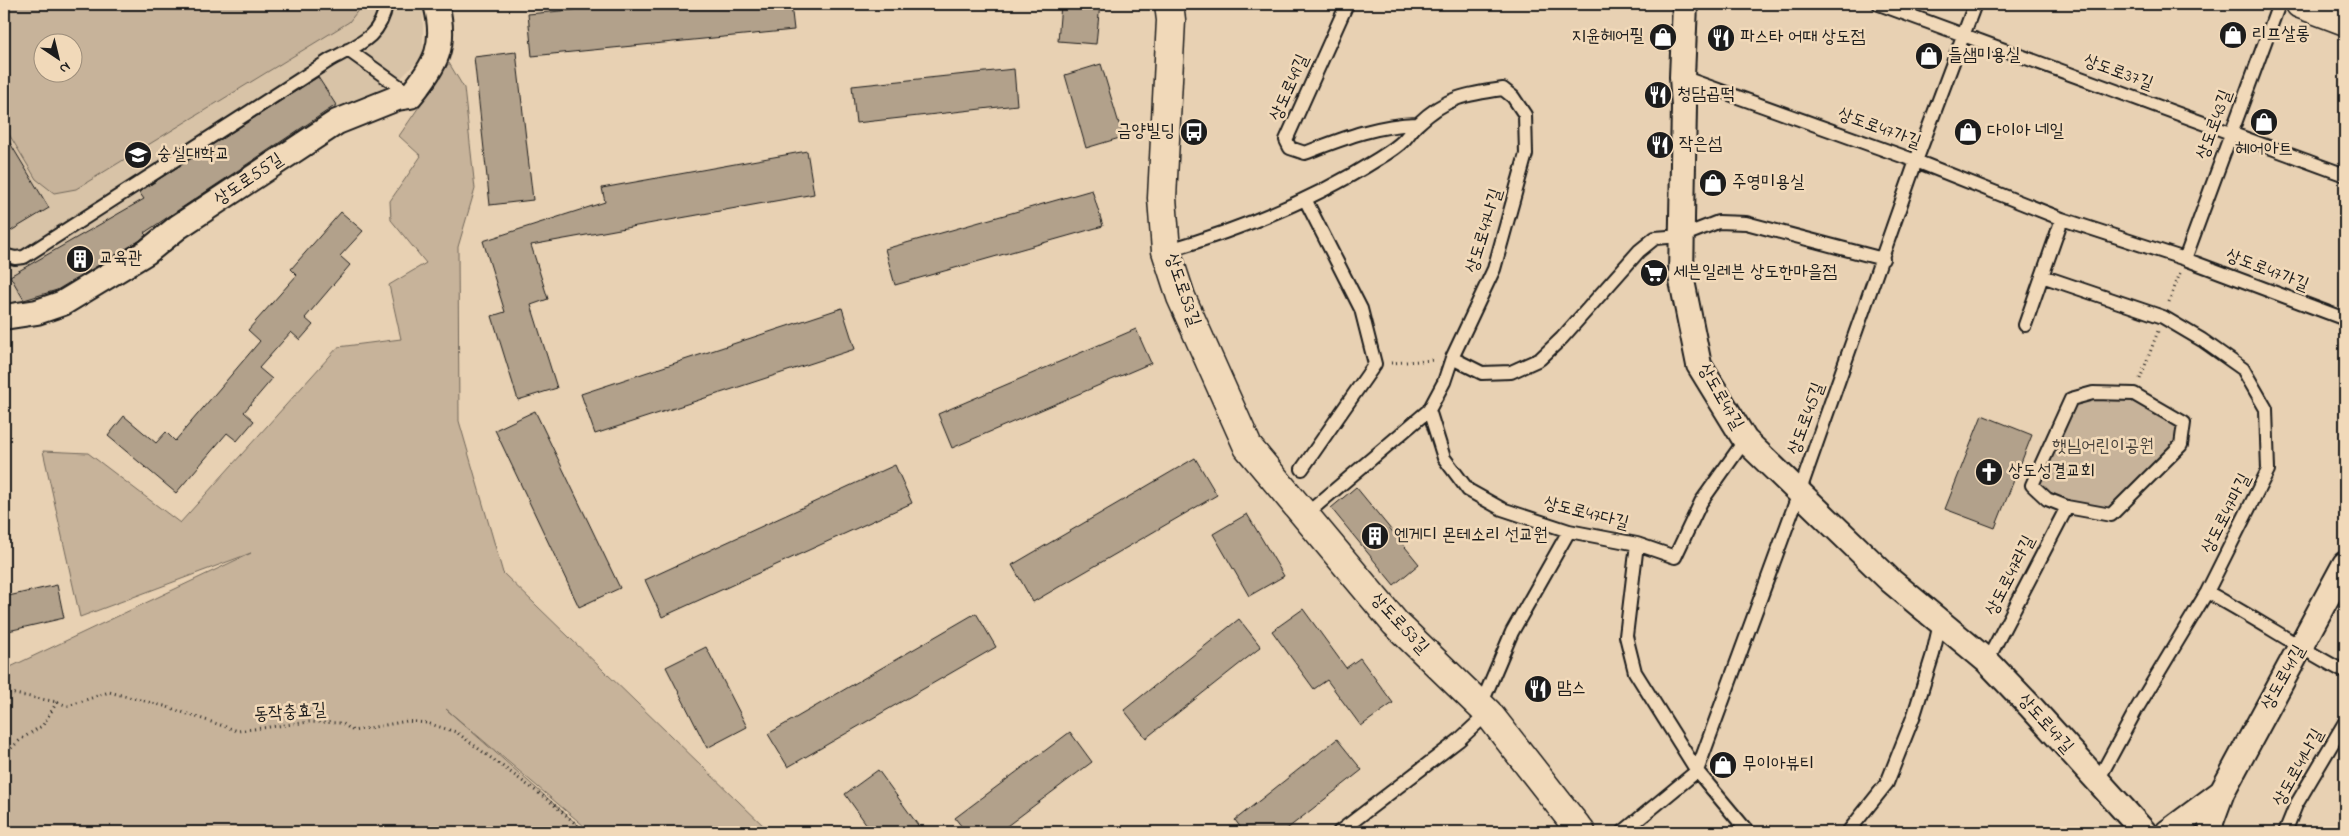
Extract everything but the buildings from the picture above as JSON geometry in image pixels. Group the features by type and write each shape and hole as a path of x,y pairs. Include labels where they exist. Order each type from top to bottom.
{"street":[{"path":"412,95 435,62 438,51 441,30 436,4"},
{"name":"상도로53길","path":"1169,4 1171,20 1162,198 1166,251 1181,297 1248,447 1395,623 1484,709 1581,832"},
{"name":"상도로47길","path":"1685,4 1682,77 1684,106 1681,276 1699,365 1745,440 1891,581 1987,661 2144,832"},
{"path":"2300,4 2345,21"},
{"name":"상도로55길","path":"4,317 37,312 64,303 148,252 178,227 337,122 397,98 412,95"},
{"name":"상도로41길","path":"2211,832 2211,822 2222,792 2345,564"},
{"name":"상도로41길","path":"2168,832 2222,792"}],"lane":[{"path":"4,255 16,258 24,257 348,50 370,38 385,13 386,4"},
{"name":"상도로49길","path":"1347,4 1286,140 1290,148 1305,153 1368,129 1393,124 1417,124"},
{"name":"상도로37길","path":"1879,4 2345,175"},
{"name":"상도로45길","path":"1697,771 1799,493 1916,161 1975,4"},
{"name":"상도로43길","path":"2185,259 2279,4"},
{"path":"348,50 412,95"},
{"name":"상도로47가길","path":"1682,77 1916,161 2062,219 2185,259 2345,319"},
{"name":"상도로47나길","path":"1166,251 1229,232 1305,199 1378,159 1402,142 1417,124 1439,107 1465,94 1503,89 1513,97 1524,115 1526,154 1494,269 1452,358"},
{"path":"1302,468 1375,364 1360,309 1305,199"},
{"path":"2025,325 2062,219"},
{"path":"1304,516 1429,410 1444,382 1452,358 1482,373 1511,372 1540,359 1562,338 1639,251 1655,238 1682,236 1718,222 1746,223 1882,259"},
{"name":"상도로47마길","path":"2042,276 2163,317 2202,340 2244,369 2266,409 2268,470 2207,592 2136,710 2097,782"},
{"path":"2093,393 2134,394 2184,423 2182,445 2111,515 2067,507 2046,499 2032,485 2071,399 2093,393"},
{"name":"상도로47다길","path":"1429,410 1444,458 1468,490 1502,508 1569,531 1637,544 1626,636 1635,672 1697,771"},
{"name":"상도로47길","path":"1637,544 1675,557 1701,502 1745,440"},
{"name":"상도로47라길","path":"1987,661 2067,507"},
{"path":"1339,832 1459,740 1484,709 1512,632 1569,531"},
{"path":"2207,592 2250,615 2300,648 2345,672"},
{"path":"1848,832 1887,782 1914,715 1933,654 1940,623"},
{"name":"상도로41나길","path":"2284,832 2296,805 2345,722"},
{"path":"1623,832 1697,771 1748,832"}],"path":[{"path":"1375,364 1452,358"},
{"name":"동작충효길","path":"4,692 57,702 68,706 109,692 164,706 238,731 309,722 342,723 353,731 407,721 427,722 456,732 552,803 585,832"},
{"path":"4,755 20,740 43,726 57,702"}],"shaded area":[{"name":"숭실대학교","path":"4,4 423,4 423,56 385,94 150,244 31,312 4,315"}],"green space":[{"path":"4,4 363,4 349,22 76,189 54,193 36,179 4,126"},
{"path":"449,63 464,88 475,189 458,247 459,421 503,573 770,832 591,832 446,709 586,832 4,832 4,670 251,553 80,617 43,451 88,453 180,523 338,347 401,339 389,285 426,263 391,220 390,201 421,156 399,136"},
{"name":"햇님어린이공원","path":"2087,397 2136,401 2157,408 2181,422 2176,448 2109,511 2069,505 2032,485 2069,402"}],"place":[{"name":"리프살롱","path":"2233,35"},
{"name":"지윤헤어필","path":"1663,37"},
{"name":"파스타 어때 상도점","path":"1721,38"},
{"name":"들샘미용실","path":"1929,56"},
{"name":"청담곱떡","path":"1658,95"},
{"name":"헤어아트","path":"2264,122"},
{"name":"금양빌딩","path":"1194,132"},
{"name":"다이아 네일","path":"1968,132"},
{"name":"작은섬","path":"1660,145"},
{"name":"숭실대학교","path":"138,155"},
{"name":"주영미용실","path":"1713,183"},
{"name":"교육관","path":"80,259"},
{"name":"세븐일레븐 상도한마을점","path":"1654,273"},
{"name":"상도성결교회","path":"1989,472"},
{"name":"엔게디 몬테소리 선교원","path":"1375,536"},
{"name":"맘스","path":"1538,689"},
{"name":"무이아뷰티","path":"1723,765"}]}
